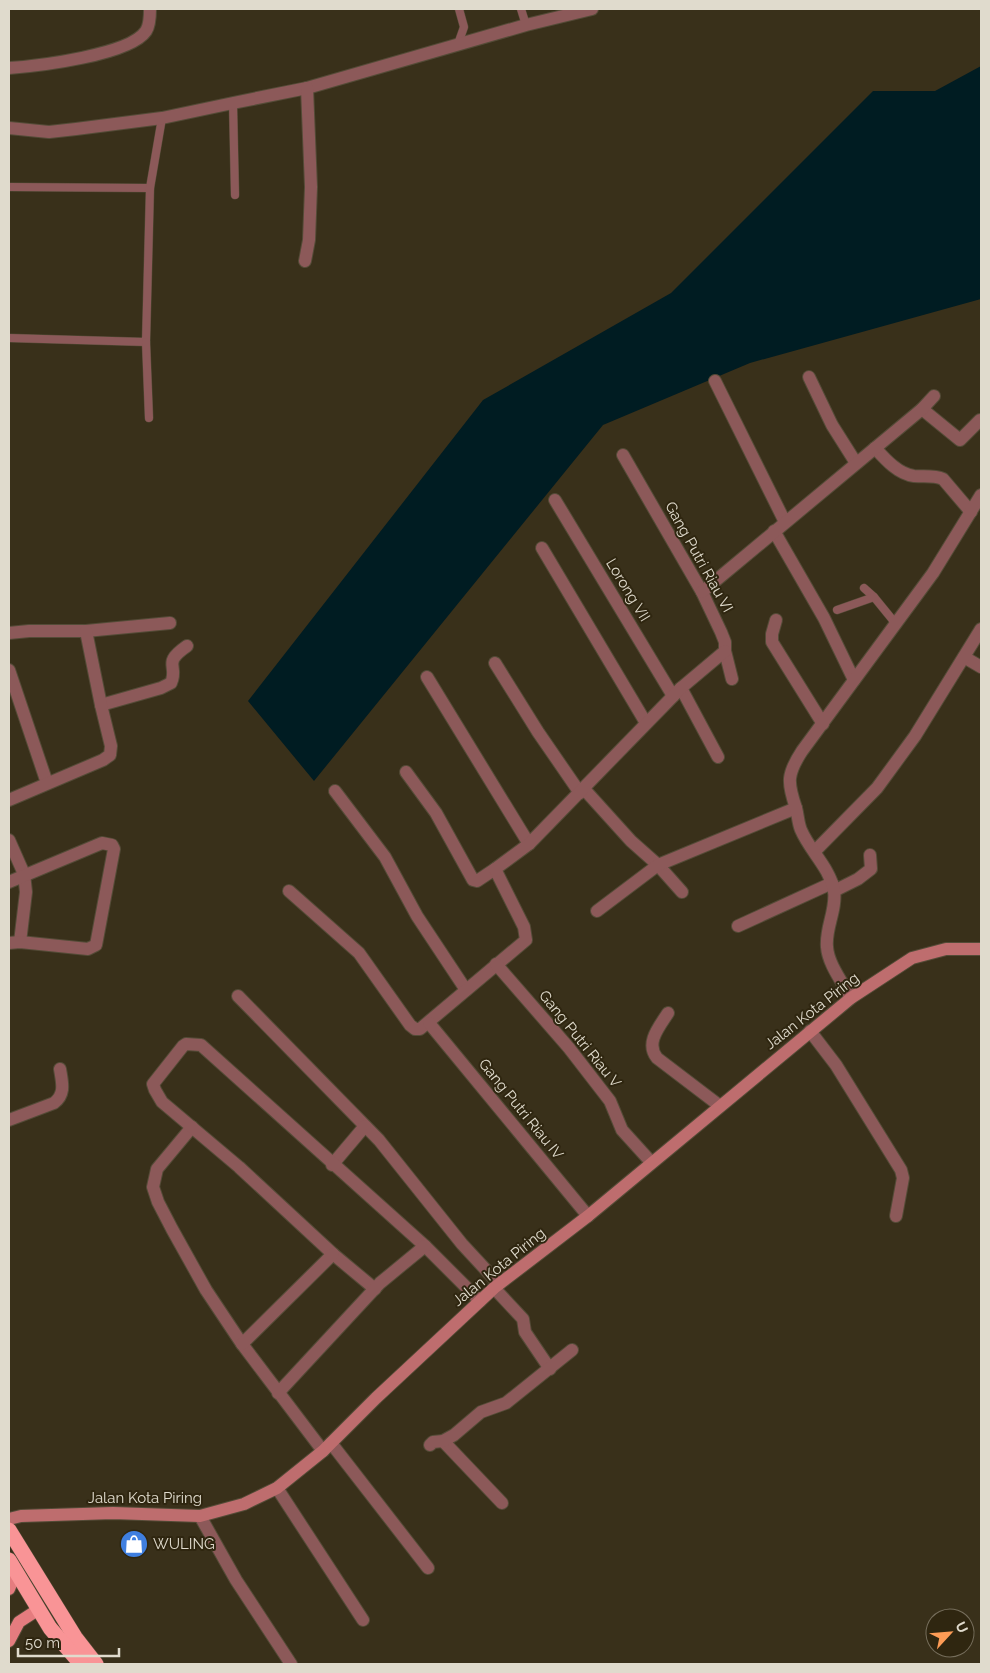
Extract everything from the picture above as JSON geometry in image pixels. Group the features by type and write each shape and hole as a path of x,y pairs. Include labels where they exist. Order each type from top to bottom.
{"highway":[{"path":"9,1530 75,1637 96,1664"},
{"path":"12,1566 50,1628 81,1664"}],"main road":[{"path":"9,1589 12,1566"},
{"path":"9,1642 19,1622 39,1609"}],"street":[{"path":"9,68 45,64 92,55 130,44 145,33 148,27 150,9"},
{"path":"9,128 49,132 162,118 307,88 526,25 592,9"},
{"path":"305,261 309,240 312,187 307,88"},
{"path":"809,377 832,425 856,463"},
{"path":"715,381 785,522"},
{"path":"702,592 922,409 934,396"},
{"path":"922,409 960,440 980,420"},
{"path":"875,448 889,463 908,474 942,479 971,512"},
{"name":"Gang Putri Riau VI","path":"623,455 702,592 725,642 725,651 732,679"},
{"path":"851,998 833,964 827,947 834,903 833,887 815,851 801,830 789,781 794,763 933,573 981,495"},
{"name":"Lorong VII","path":"555,500 718,757"},
{"path":"774,532 824,618 854,680"},
{"path":"542,548 646,723"},
{"path":"776,620 772,642 823,724"},
{"path":"9,633 86,630 170,623"},
{"path":"815,851 877,788 916,736 981,629"},
{"path":"9,800 97,763 110,755 112,746 101,705 86,630"},
{"path":"101,705 161,688 171,683 173,677 171,666 173,657 187,646"},
{"path":"406,772 436,813 473,880 476,881 529,844 677,692 725,651"},
{"path":"964,657 981,667"},
{"path":"495,663 538,732 582,791 631,841 658,865 682,892"},
{"path":"9,670 47,783"},
{"path":"427,677 529,844"},
{"path":"335,791 385,856 417,916 466,990"},
{"path":"597,912 658,865 796,808"},
{"path":"9,840 14,876 26,892 14,942 88,949 96,945 114,849 112,845 102,843 14,876"},
{"path":"738,926 833,887 858,879 871,869 870,855"},
{"path":"289,891 359,953 410,1025 415,1029 420,1029 523,943 527,937 524,927 495,869"},
{"name":"Jalan Kota Piring","path":"9,1519 21,1516 113,1513 200,1516 244,1504 277,1488 327,1447 480,1300 588,1216 851,998 912,958 946,949 981,950"},
{"name":"Gang Putri Riau V","path":"496,964 568,1048 610,1101 622,1130 651,1162"},
{"path":"238,996 379,1140 524,1319 525,1332 550,1369"},
{"path":"668,1013 652,1042 654,1054 720,1106"},
{"name":"Gang Putri Riau IV","path":"429,1023 588,1216"},
{"path":"810,1031 836,1065 901,1170 903,1178 896,1216"},
{"path":"375,1289 333,1254 239,1167 162,1102 153,1084 183,1046 194,1043 201,1045 332,1165 425,1246 480,1300"},
{"path":"9,1120 54,1103 59,1099 62,1091 60,1069"},
{"path":"332,1165 365,1126"},
{"path":"192,1127 157,1170 153,1187 158,1202 172,1229 206,1290 278,1394 327,1447 428,1568"},
{"path":"278,1394 375,1289 425,1246"},
{"path":"242,1344 333,1254"},
{"path":"502,1503 437,1443 454,1435 481,1412 506,1403 572,1350"},
{"path":"277,1488 363,1620"},
{"path":"200,1516 236,1580 291,1664"}],"lane":[{"path":"458,44 464,27 459,9"},
{"path":"521,9 526,25"},
{"path":"233,103 234,195"},
{"path":"148,418 146,342 150,188 162,118"},
{"path":"9,187 150,188"},
{"path":"9,338 146,342"},
{"path":"864,588 896,624"},
{"path":"837,610 874,597"}],"water":[{"path":"981,66 981,299 750,363 603,425 314,781 248,701 483,400 671,293 873,91 935,91"}],"place":[{"name":"WULING","path":"134,1544"}]}
